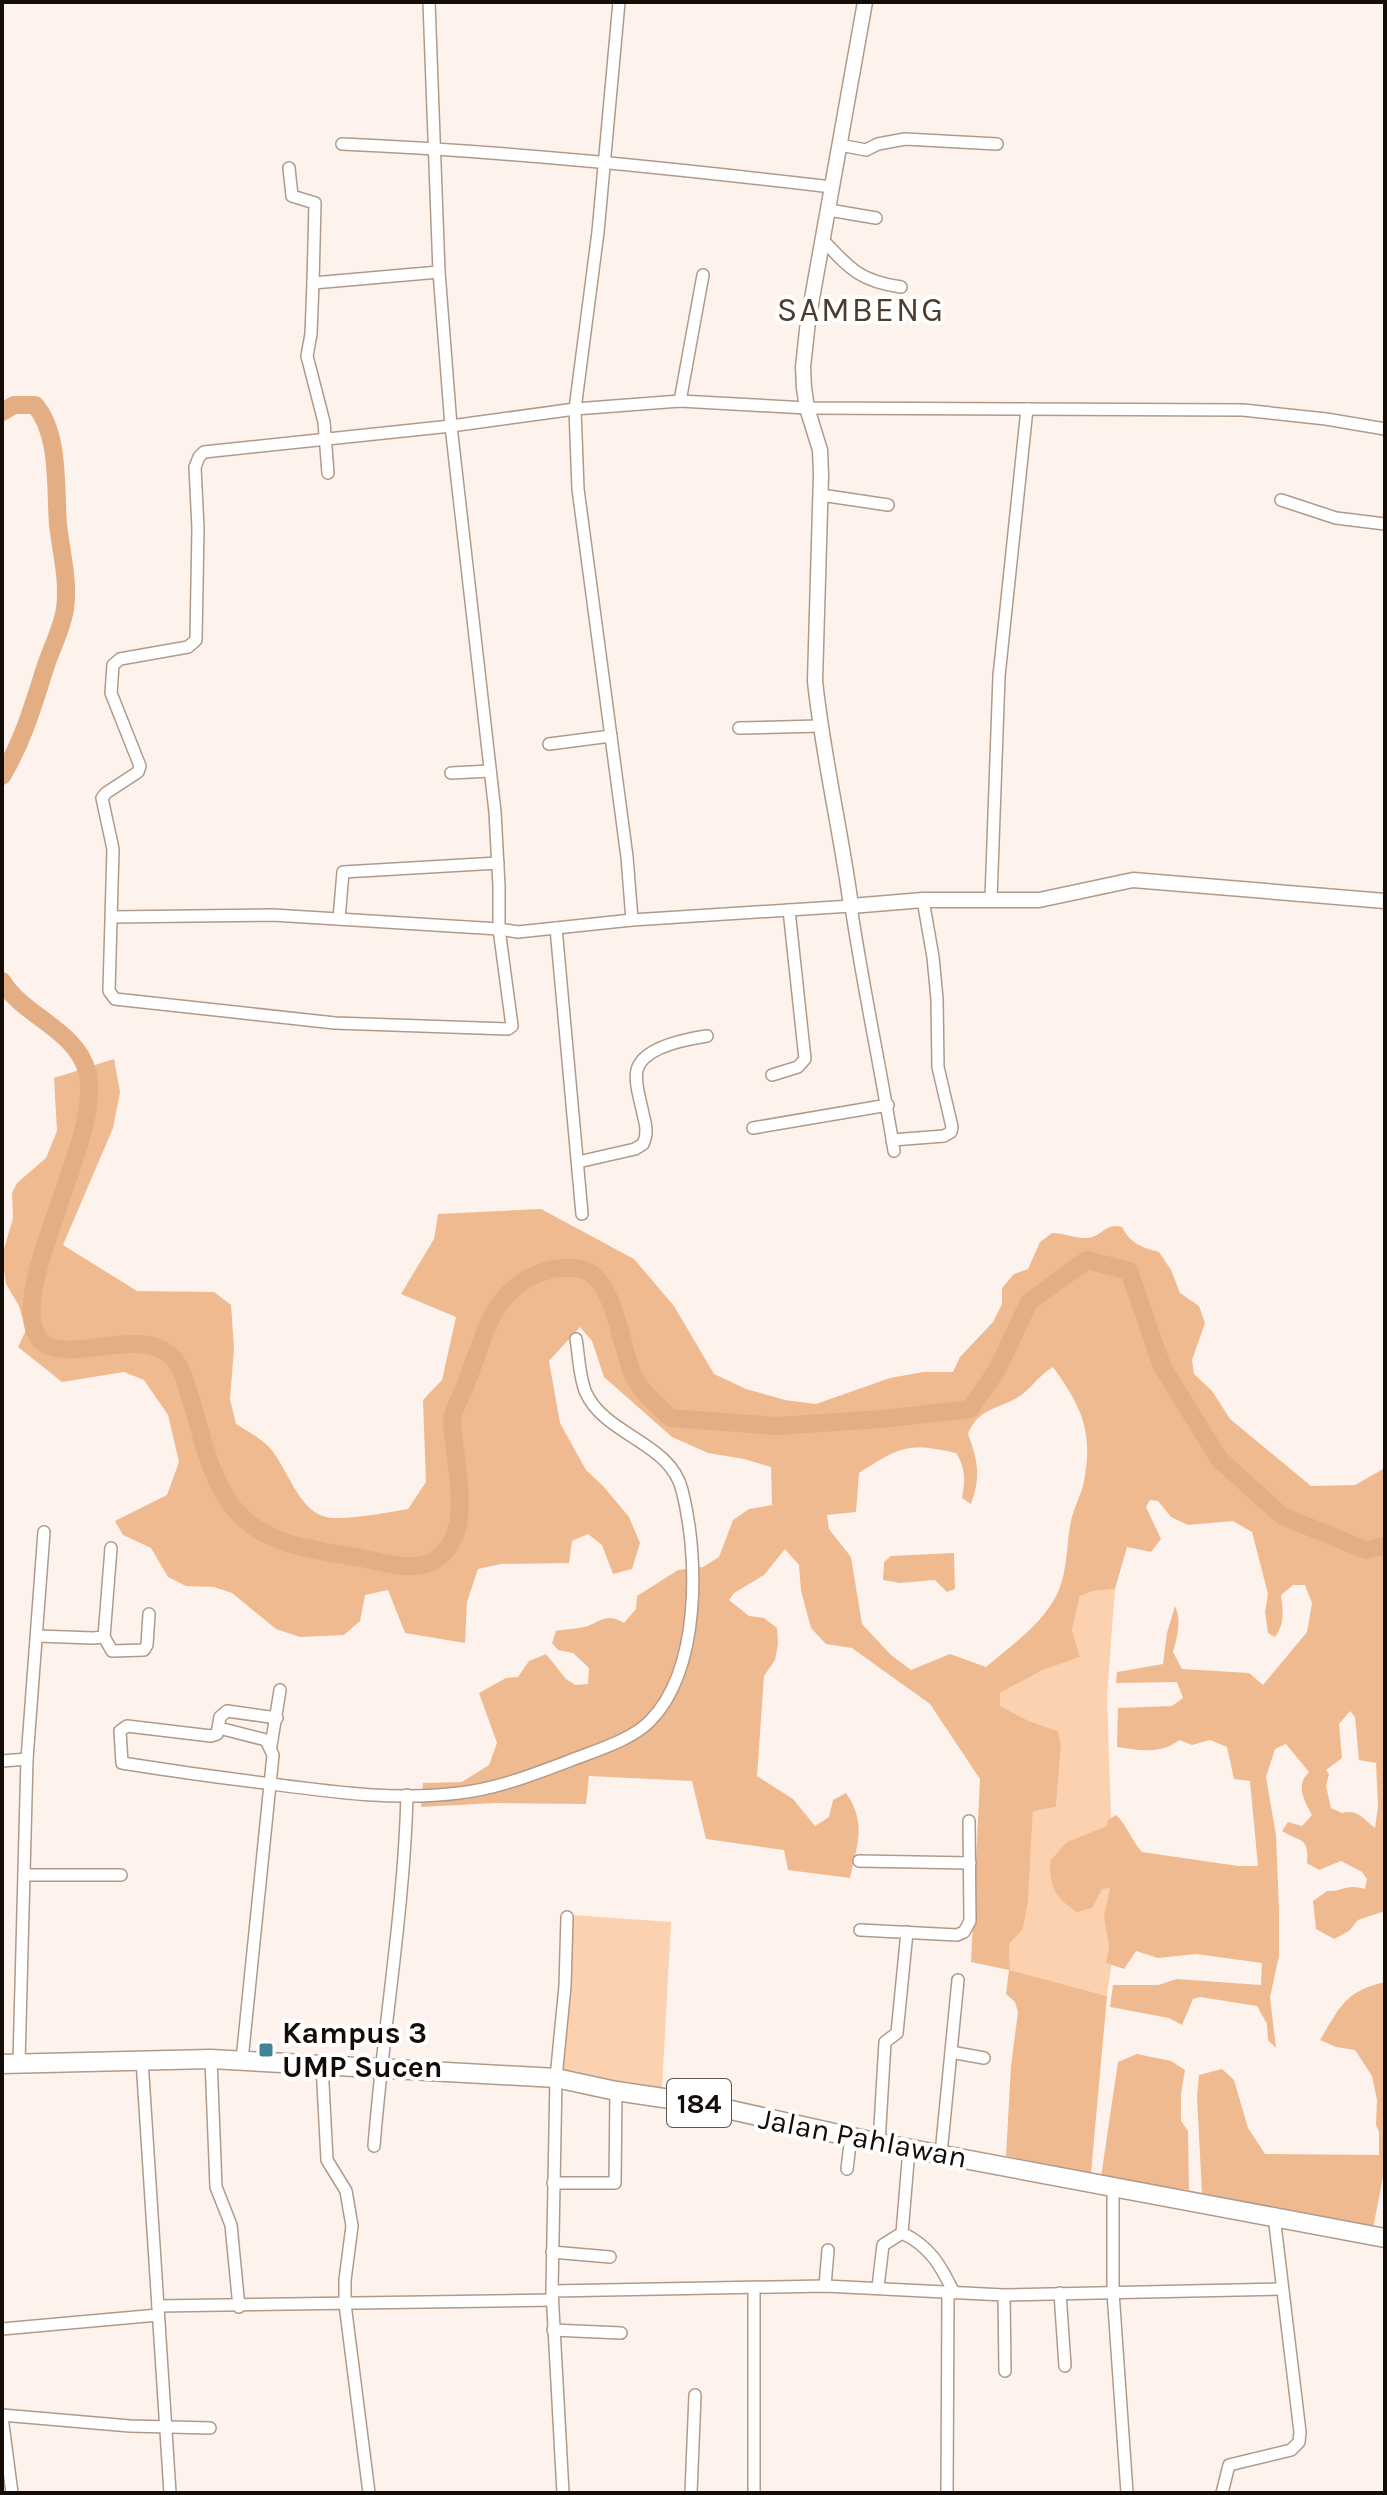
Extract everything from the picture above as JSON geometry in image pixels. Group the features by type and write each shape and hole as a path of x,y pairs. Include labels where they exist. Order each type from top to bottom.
{"main road":[{"name":"Jalan Pahlawan","path":"11,2063 211,2059 556,2078 616,2091 704,2104 909,2149 1385,2238"}],"street":[{"path":"429,2 439,272 451,426 490,771 498,863 499,929 513,1021 508,1029 335,1023 115,999 109,991 113,849 102,798 138,772 140,766 111,693 113,665 120,659 188,647 196,640 198,528 195,467 204,452 451,426 575,409 680,401 807,408 1243,410 1385,429"},
{"path":"619,2 605,161 575,409 578,489 627,857 632,920"},
{"path":"865,2 803,367 807,408 820,450 814,651 820,726 893,1145 944,1136 951,1132 952,1127 938,1067 936,985 923,900"},
{"path":"840,145 866,150 878,144 905,139 997,144"},
{"path":"342,144 605,161 832,187"},
{"path":"289,168 292,196 315,203 311,334 307,356 326,439 328,473"},
{"path":"829,210 876,218"},
{"path":"823,240 867,280 901,287"},
{"path":"313,283 439,272"},
{"path":"680,401 703,275"},
{"path":"991,899 999,676 1027,409"},
{"path":"821,495 888,505"},
{"path":"1281,500 1336,518 1385,524"},
{"path":"739,728 820,726"},
{"path":"549,744 611,736"},
{"path":"451,773 490,771"},
{"path":"339,919 343,872 498,863"},
{"path":"111,917 273,915 518,932 632,920 923,900 1039,900 1133,880 1385,901"},
{"path":"772,1075 798,1067 805,1059 789,910"},
{"path":"556,928 582,1214"},
{"path":"578,1162 635,1149 643,1144 646,1129 636,1079 638,1067 644,1059 663,1047 680,1040 707,1036"},
{"path":"753,1128 888,1105"},
{"path":"277,1718 227,1711 220,1717 217,1734 211,1736 133,1726 122,1728 119,1737 122,1763 323,1791 407,1795 460,1793 542,1771 611,1745 649,1723 672,1695 691,1610 693,1570 689,1523 681,1486 675,1471 665,1460 596,1408 582,1380 576,1339"},
{"path":"11,2063 24,1875 27,1759 44,1532"},
{"path":"111,1548 104,1637 112,1651 144,1650 149,1614"},
{"path":"37,1636 104,1637"},
{"path":"242,2060 271,1784 271,1746 280,1690"},
{"path":"219,1728 261,1738 271,1746"},
{"path":"2,1761 27,1759"},
{"path":"374,2146 380,2069 396,1953 407,1795"},
{"path":"860,1930 957,1935 964,1932 970,1921 969,1821"},
{"path":"859,1861 970,1863"},
{"path":"24,1875 121,1875"},
{"path":"563,2493 553,2330 552,2252 556,2078 565,1986 567,1917"},
{"path":"879,2143 885,2042 897,2033 907,1932"},
{"path":"941,2154 958,1980"},
{"path":"951,2052 984,2058"},
{"path":"211,2059 216,2187 231,2225 239,2307"},
{"path":"142,2060 170,2493"},
{"path":"322,2065 327,2160 346,2191 352,2226 345,2304 369,2493"},
{"path":"553,2183 615,2183 616,2091"},
{"path":"847,2169 851,2136"},
{"path":"902,2233 909,2149"},
{"path":"1113,2186 1113,2292 1127,2493"},
{"path":"1222,2493 1229,2465 1291,2450 1299,2442 1274,2216"},
{"path":"878,2287 883,2245 902,2233"},
{"path":"902,2233 929,2250 951,2293 947,2493"},
{"path":"825,2286 828,2250"},
{"path":"552,2252 610,2257"},
{"path":"2,2329 158,2311 754,2288 878,2287 1004,2295 1282,2289"},
{"path":"754,2288 754,2493"},
{"path":"1060,2293 1065,2366"},
{"path":"1004,2295 1005,2371"},
{"path":"553,2330 621,2333"},
{"path":"691,2493 695,2395"},
{"path":"12,2493 5,2476 2,2416 210,2428"}],"shaded area":[{"path":"114,1059 120,1092 113,1128 63,1245 137,1291 214,1292 231,1305 234,1348 230,1399 236,1424 257,1437 275,1454 307,1506 316,1513 333,1518 408,1509 426,1482 423,1400 442,1380 456,1317 401,1294 434,1239 438,1214 541,1209 634,1259 674,1306 714,1374 746,1389 785,1400 816,1404 890,1378 923,1372 953,1372 960,1357 993,1322 1002,1304 1002,1288 1014,1274 1028,1269 1040,1242 1052,1233 1090,1238 1111,1227 1122,1227 1137,1244 1159,1252 1171,1270 1180,1293 1199,1306 1205,1323 1192,1360 1194,1374 1212,1391 1230,1419 1311,1486 1355,1485 1385,1468 1385,1911 1358,1920 1349,1931 1334,1939 1316,1929 1313,1901 1327,1891 1353,1887 1365,1889 1367,1879 1362,1872 1341,1861 1319,1870 1307,1863 1307,1849 1303,1842 1282,1831 1288,1822 1302,1826 1312,1815 1302,1788 1309,1772 1286,1744 1275,1749 1266,1777 1276,1835 1279,1909 1279,1956 1270,1997 1276,2048 1268,2040 1267,2024 1257,2006 1200,1997 1193,1999 1182,2025 1169,2018 1110,2007 1113,1985 1158,1985 1177,1979 1261,1985 1262,1963 1196,1954 1158,1958 1136,1951 1124,1969 1106,1963 1109,1947 1104,1916 1110,1888 1102,1889 1092,1908 1077,1912 1055,1891 1050,1861 1067,1842 1107,1826 1108,1820 1116,1815 1142,1852 1258,1866 1250,1781 1234,1779 1227,1747 1210,1740 1192,1745 1179,1740 1157,1750 1117,1747 1118,1708 1172,1706 1183,1698 1177,1682 1116,1683 1117,1672 1163,1664 1175,1606 1178,1623 1173,1652 1182,1669 1249,1673 1263,1685 1307,1632 1312,1603 1305,1585 1293,1585 1281,1595 1282,1617 1278,1632 1275,1637 1268,1633 1265,1612 1268,1594 1252,1532 1233,1521 1188,1525 1171,1517 1158,1501 1150,1500 1146,1507 1161,1539 1151,1552 1127,1547 1115,1589 1080,1596 1072,1630 1080,1657 1043,1670 1000,1693 1000,1706 1058,1731 1061,1746 1056,1807 1033,1811 1028,1902 1023,1929 1009,1944 1010,1970 1107,1996 1091,2173 1006,2156 1011,2066 1018,2012 1015,2002 1006,1994 1009,1970 971,1962 980,1779 930,1704 852,1648 826,1644 811,1628 801,1591 799,1565 785,1549 764,1575 734,1593 729,1600 749,1616 764,1618 777,1628 775,1660 764,1676 757,1776 793,1799 815,1826 829,1817 833,1800 846,1793 858,1824 850,1878 788,1870 784,1850 706,1839 692,1781 589,1776 586,1804 496,1803 421,1807 423,1783 462,1782 489,1765 497,1743 479,1693 506,1678 518,1677 529,1661 546,1654 566,1679 575,1685 588,1684 589,1668 573,1653 558,1650 552,1643 556,1631 584,1627 609,1618 624,1623 636,1609 637,1596 678,1570 703,1567 719,1557 733,1520 749,1509 772,1505 771,1467 708,1453 672,1437 604,1377 592,1341 580,1327 549,1361 560,1423 586,1470 629,1517 640,1543 632,1569 613,1574 602,1545 588,1534 572,1541 569,1563 501,1564 478,1569 467,1602 465,1643 405,1633 388,1590 365,1595 360,1621 344,1635 300,1637 276,1629 232,1593 214,1587 186,1586 168,1577 151,1548 123,1535 115,1521 167,1495 179,1462 168,1415 144,1380 124,1372 62,1382 18,1347 26,1330 19,1306 6,1284 2,1256 13,1218 12,1193 17,1183 46,1158 57,1131 54,1078","holes":["1053,1367 1079,1409 1087,1451 1083,1486 1071,1521 1065,1566 1057,1594 1030,1629 986,1667 950,1654 911,1670 891,1655 862,1624 851,1557 829,1529 827,1515 856,1512 859,1473 895,1452 915,1448 956,1453 964,1475 962,1498 971,1504 977,1477 968,1434 972,1425 985,1413 1024,1393","1350,1711 1355,1717 1359,1760 1376,1763 1378,1806 1375,1828 1356,1814 1331,1808 1326,1786 1329,1774 1326,1770 1342,1758 1339,1724"]},
{"path":"954,1553 955,1589 947,1592 935,1580 900,1583 883,1580 884,1562 891,1556"},
{"path":"1115,1589 1107,1696 1115,1939 1107,1996 1010,1970 1009,1944 1023,1929 1028,1902 1033,1810 1056,1807 1061,1746 1058,1731 1000,1706 1000,1693 1043,1670 1080,1657 1072,1630 1080,1596"},
{"path":"572,1915 671,1922 662,2088 560,2074"},
{"path":"1385,1982 1385,2167 1373,2228 1202,2193 1197,2097 1199,2075 1222,2069 1234,2080 1248,2128 1265,2154 1379,2155 1377,2100 1372,2076 1355,2050 1320,2040 1345,2002 1361,1990"},
{"path":"1137,2054 1171,2061 1185,2070 1181,2121 1188,2131 1189,2190 1101,2177 1118,2062"}],"waterway":[{"path":"2,412 14,405 35,405 49,431 55,462 58,524 66,588 59,631 22,736 2,776"},
{"path":"2,981 22,1004 72,1044 87,1071 89,1099 82,1134 34,1289 32,1319 41,1341 53,1348 69,1350 145,1345 161,1349 175,1360 184,1376 208,1458 221,1489 240,1515 265,1534 279,1540 310,1549 407,1566 426,1564 447,1550 454,1537 460,1506 452,1426 455,1410 486,1329 503,1300 528,1278 546,1271 579,1269 589,1272 598,1280 612,1306 635,1379 670,1418 776,1426 970,1409 997,1370 1029,1302 1087,1260 1129,1271 1162,1366 1219,1459 1282,1516 1366,1550 1385,1546"}],"place":[{"name":"Kampus 3 UMP Sucen","path":"266,2050"}],"district":[{"name":"SAMBENG","path":"861,309"}]}
